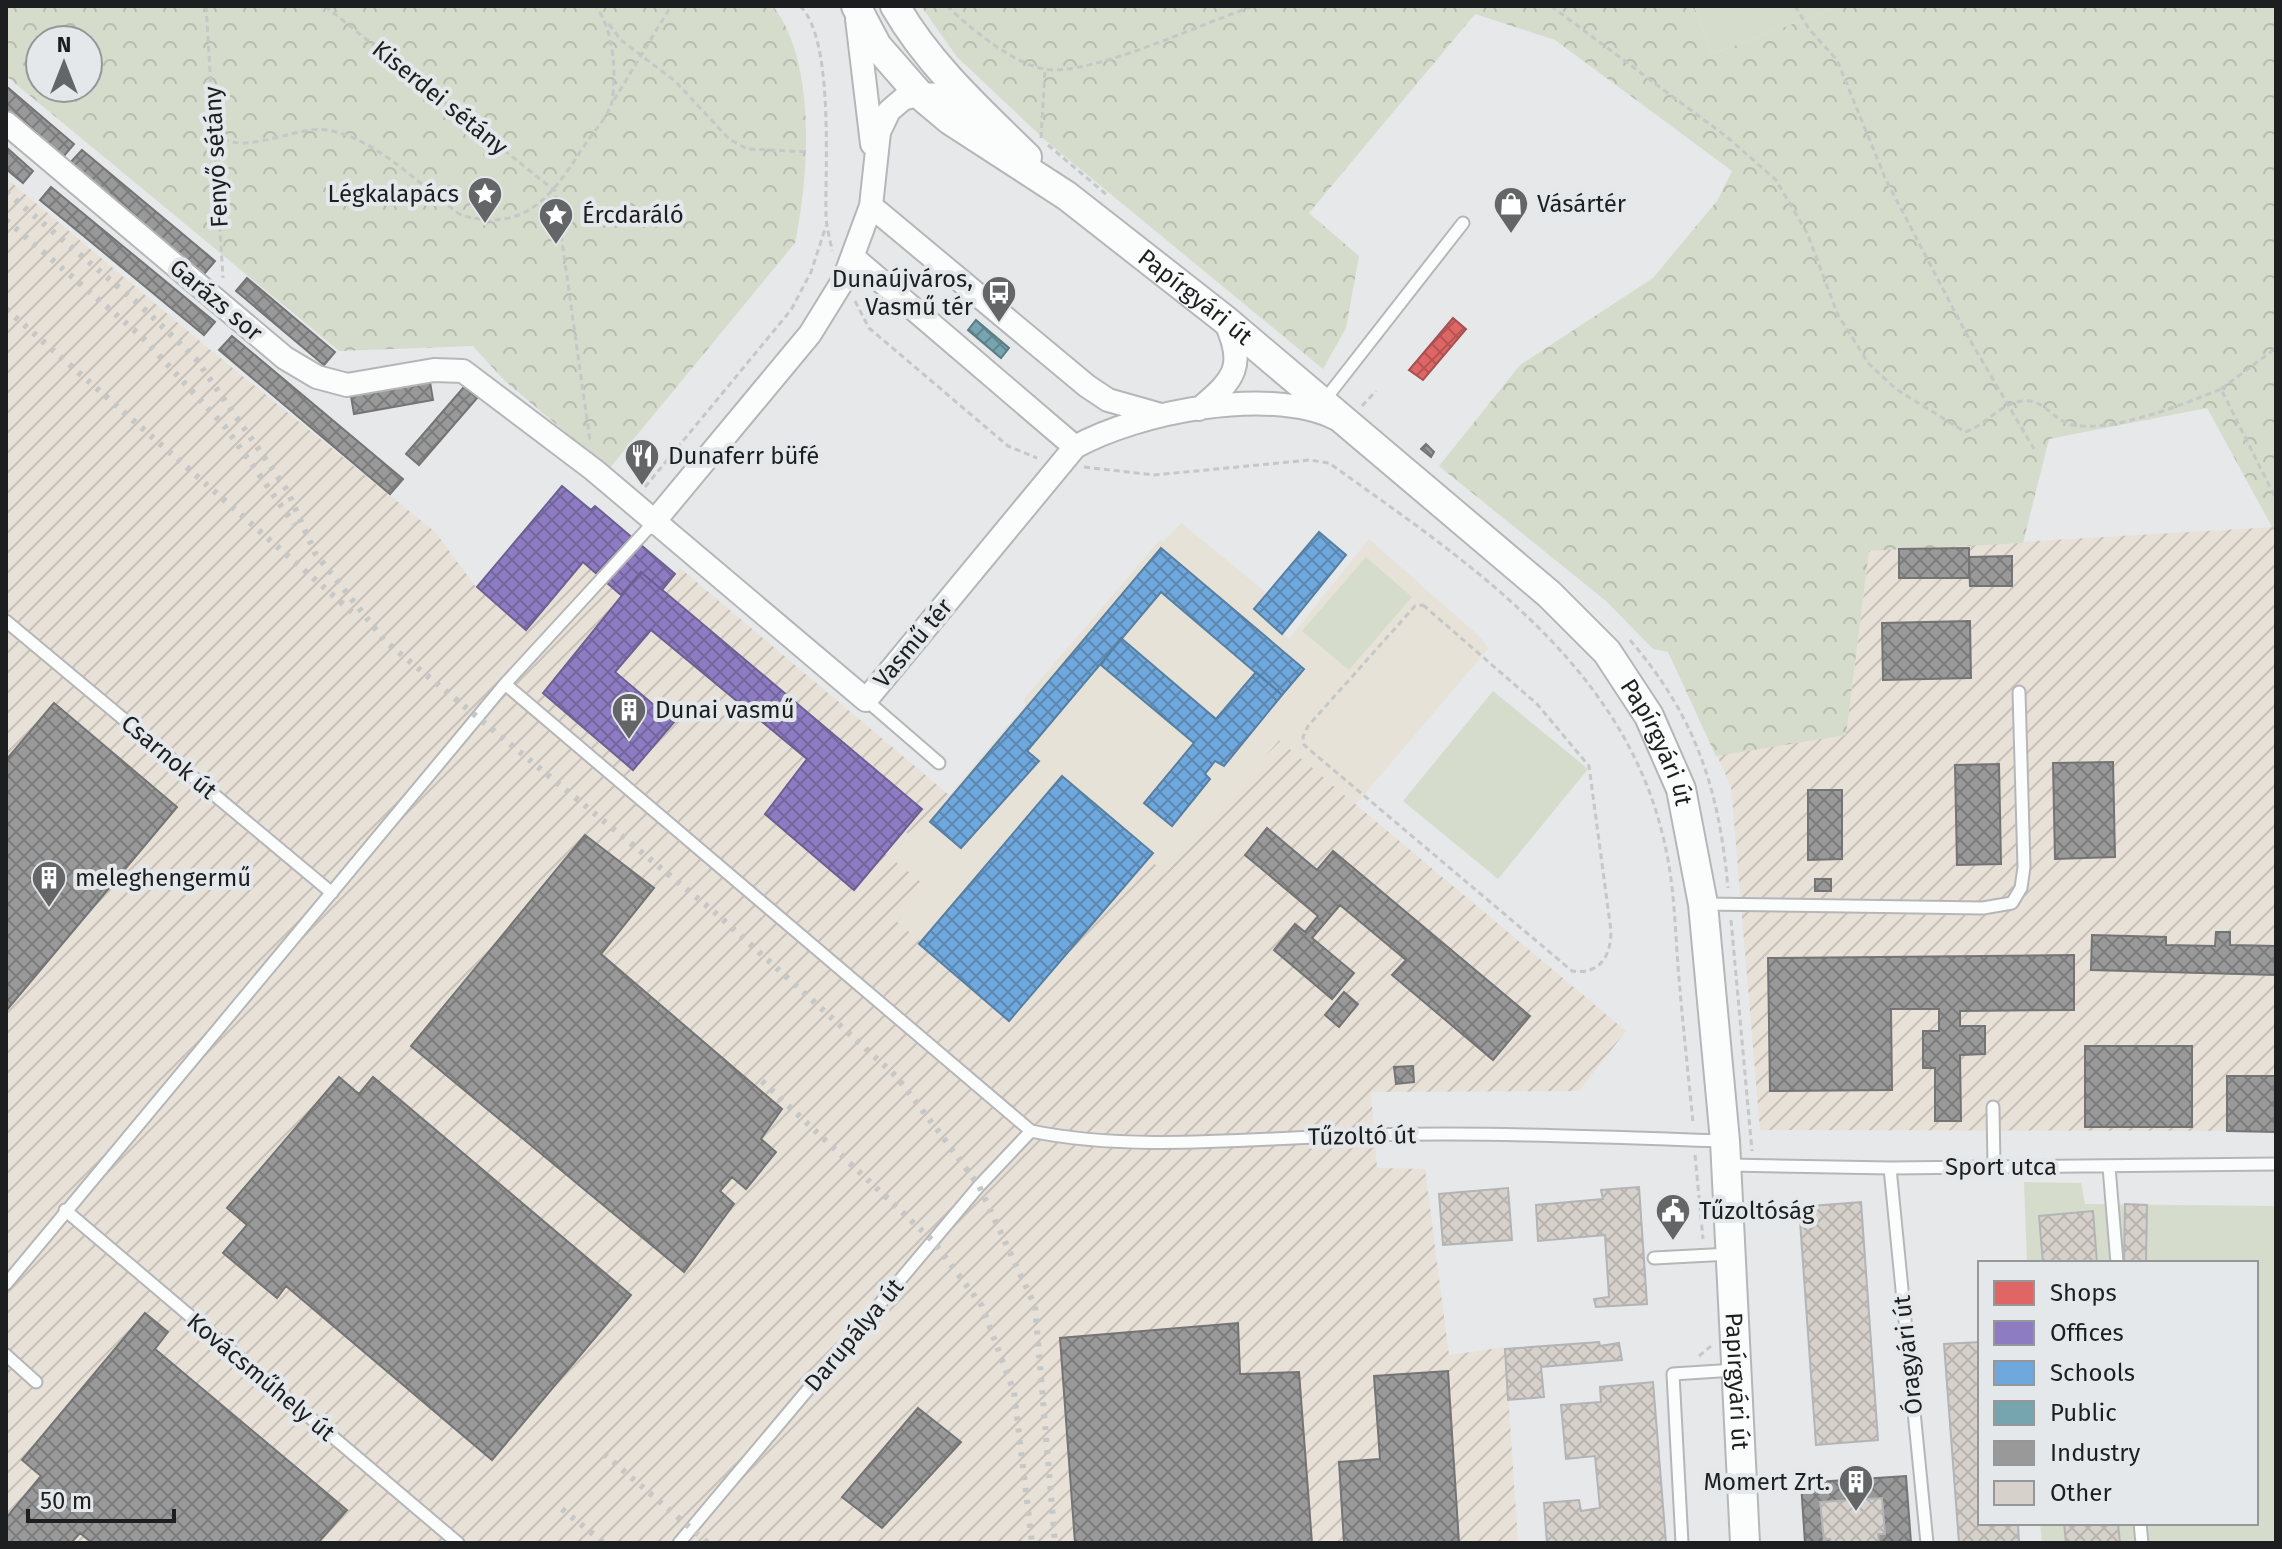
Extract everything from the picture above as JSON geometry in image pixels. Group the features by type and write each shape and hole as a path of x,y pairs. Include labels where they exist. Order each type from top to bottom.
{"street":[{"path":"854,6 877,46 919,94 962,128 1067,196"},
{"path":"854,6 863,51 874,165"},
{"path":"885,6 1001,132 1067,196"},
{"path":"895,6 914,39"},
{"path":"653,523 810,334 844,279 871,206 879,132 889,111 903,99 919,94 939,95 961,103 1001,132"},
{"name":"Garázs sor","path":"6,123 285,358 317,377 347,385 434,370 463,371"},
{"name":"Papírgyári út","path":"1067,196 1224,319 1329,394 1351,425 1549,594 1607,652 1649,716 1681,789 1716,904 1735,1157 1731,1254 1745,1543"},
{"path":"871,206 1087,386 1108,400 1166,416"},
{"path":"854,258 1068,456"},
{"path":"1198,410 1221,391 1237,363 1237,346 1224,319"},
{"name":"Vasmű tér","path":"463,371 594,470 631,505 866,700 1068,456 1097,435 1198,410 1278,403 1322,412 1351,425"}],"lane":[{"path":"1329,394 1463,223"},
{"path":"6,1284 505,684 653,523"},
{"name":"Csarnok út","path":"6,621 332,893"},
{"path":"505,684 1031,1131"},
{"path":"1716,904 1983,908 2012,903 2021,888 2024,867 2019,692"},
{"path":"866,700 939,763"},
{"path":"1993,1107 1994,1167"},
{"name":"Tűzoltó út","path":"1031,1131 1069,1139 1125,1141 1375,1135 1694,1140 1735,1157"},
{"name":"Darupálya út","path":"679,1543 979,1186 1031,1131"},
{"name":"Sport utca","path":"1735,1157 1890,1168 2276,1164"},
{"path":"2109,1167 2117,1261"},
{"name":"Óragyári út","path":"1890,1168 1927,1543"},
{"name":"Kovácsműhely út","path":"65,1210 458,1543"},
{"path":"1654,1258 1731,1254"},
{"path":"6,1355 36,1382"},
{"path":"1682,1543 1673,1374 1736,1370"}],"path":[{"name":"Fenyő sétány","path":"206,6 216,132 224,307"},
{"name":"Kiserdei sétány","path":"325,6 555,191"},
{"path":"596,6 621,40 676,82 729,139 747,149 808,152"},
{"path":"216,132 230,142 242,144 306,129 347,136 371,146 461,215 477,220 506,218 530,211 555,191 671,6"},
{"path":"800,6 815,29 820,53 827,223 834,259 869,328 1008,446 1154,475 1310,460 1329,463 1476,571 1530,618 1586,677 1634,754 1665,846 1694,1140"},
{"path":"947,6 997,45 1045,70 1136,51 1254,6"},
{"path":"1551,6 1727,137 1776,180 1807,233 1838,315 1869,364 1896,389 1965,432 1981,427 2010,404 2030,401 2070,425 2089,426 2167,411 2221,389 2276,348"},
{"path":"1795,6 1809,29 1837,60 1886,180 1967,335 2034,449"},
{"path":"607,22 612,104"},
{"path":"1041,139 1045,70"},
{"path":"1030,129 1108,196"},
{"path":"555,191 594,470"},
{"path":"631,505 791,310 811,272 827,223"},
{"path":"2221,389 2276,499"},
{"path":"1329,394 1362,406 1376,391"},
{"path":"1423,605 1537,704 1589,766 1611,931 1611,947 1595,969 1584,973 1572,971 1304,745 1303,737 1308,726 1415,606 1423,605"},
{"path":"1622,633 1671,695 1707,766 1722,829 1716,904 1735,1157"}],"shaded area":[{"path":"6,178 208,348 435,532 476,587 562,486 591,510 595,506 675,573 680,568 949,795 914,838 885,853 926,886 1136,848 1166,872 1279,740 1626,1031 1579,1091 1371,1092 1377,1168 1425,1169 1449,1355 1505,1347 1518,1543 6,1543"},
{"path":"1181,523 1268,594 1255,610 1289,639 1369,539 1480,637 1488,649 1356,804 1279,740 1166,873 1136,849 1003,1010 897,922 926,886 885,853 904,831 914,837 1026,704 1023,700 1160,540 1163,542"},
{"path":"2275,527 2276,1131 1760,1130 1731,786 1693,704 1850,703 1869,551"}],"green space":[{"path":"6,6 773,6 787,30 803,88 806,153 800,216 795,243 609,469 504,380 473,346 339,351 40,104 104,104 104,24 24,24 24,91 6,76"},
{"path":"921,6 1694,6 1712,54 1840,6 2276,6 2276,534 2207,408 2049,439 2023,543 1869,551 1846,735 1716,756 1668,652 1653,649 1606,601 1439,466 1520,365 1653,278 1717,201 1732,171 1555,40 1475,14 1309,213 1359,256 1346,328 1323,369 1045,140 957,57"},
{"path":"1694,6 1840,6 1712,54"},
{"path":"1366,557 1412,597 1349,670 1302,631"},
{"path":"1493,691 1588,769 1498,879 1403,801"},
{"path":"2024,1182 2081,1183 2085,1204 2276,1206 2276,1543 2042,1543 2040,1525 2258,1525 2258,1261 2027,1261"}],"building: Shops":[{"path":"1453,318 1466,329 1423,380 1409,370"}],"building: Offices":[{"path":"562,486 591,510 595,506 675,574 662,590 641,572 621,595 583,562 526,630 477,587"},
{"name":"Dunai vasmű","path":"641,572 922,809 854,890 765,814 807,759 651,630 615,672 674,722 633,770 543,693"}],"building: Schools":[{"path":"1319,532 1346,555 1282,634 1254,609"},
{"path":"1161,548 1304,669 1282,695 1161,592 1027,751 1039,761 961,848 930,822"},
{"path":"1121,638 1216,719 1256,672 1282,695 1224,766 1215,761 1205,774 1210,779 1172,826 1144,803 1194,743 1101,665"},
{"path":"1062,776 1153,853 1009,1021 919,944"}],"building: Public":[{"path":"976,320 1009,348 1001,358 968,330"}],"building: Industry":[{"path":"6,86 74,144 63,157 6,109"},
{"path":"6,147 33,171 23,183 6,169"},
{"path":"82,150 215,261 204,274 70,163"},
{"path":"51,187 215,322 204,335 40,200"},
{"path":"247,278 335,352 324,365 236,291"},
{"path":"232,336 403,479 390,494 219,350"},
{"path":"430,382 433,400 354,414 351,396"},
{"path":"464,387 477,398 419,465 406,454"},
{"path":"1426,444 1434,452 1431,457 1421,449"},
{"path":"1969,548 1969,578 1899,578 1899,549"},
{"path":"2012,556 2012,586 1970,586 1969,557"},
{"path":"1970,621 1971,678 1883,680 1882,623"},
{"name":"meleghengermű","path":"54,703 177,807 6,1011 6,760"},
{"path":"2113,762 2115,857 2055,859 2053,763"},
{"path":"1999,764 2001,864 1957,865 1955,765"},
{"path":"1808,790 1842,790 1842,859 1808,860"},
{"path":"1267,828 1317,870 1333,851 1530,1016 1493,1060 1392,975 1406,960 1340,905 1312,938 1354,973 1332,999 1274,950 1295,924 1305,932 1318,916 1245,855"},
{"path":"585,835 654,888 601,954 782,1109 761,1139 776,1152 746,1189 732,1177 720,1191 734,1204 684,1272 411,1046"},
{"path":"1815,879 1831,879 1831,891 1815,891"},
{"path":"2216,932 2230,932 2230,945 2276,946 2276,975 2091,970 2092,935 2166,937 2166,945 2215,946"},
{"path":"2074,955 2074,1010 1960,1011 1960,1026 1985,1026 1985,1054 1960,1055 1961,1121 1935,1121 1935,1068 1923,1068 1923,1031 1939,1031 1939,1009 1891,1009 1892,1090 1770,1091 1768,958"},
{"path":"1344,992 1358,1004 1339,1027 1325,1015"},
{"path":"2085,1046 2192,1046 2192,1127 2085,1127"},
{"path":"1413,1066 1414,1082 1396,1084 1394,1067"},
{"path":"2227,1076 2276,1076 2276,1132 2227,1131"},
{"path":"339,1077 359,1094 373,1077 631,1295 492,1460 286,1286 277,1298 223,1253 247,1225 227,1208"},
{"path":"145,1313 168,1332 155,1349 347,1510 318,1543 92,1543 80,1533 71,1543 6,1543 6,1518 41,1476 22,1460"},
{"path":"1238,1323 1240,1374 1299,1372 1312,1543 1075,1543 1060,1338"},
{"path":"1448,1371 1459,1543 1344,1543 1339,1462 1380,1459 1374,1376"},
{"path":"918,1408 961,1442 882,1528 842,1497"},
{"name":"Momert Zrt.","path":"1906,1476 1911,1543 1805,1543 1801,1483"}],"building: Other":[{"path":"1639,1187 1647,1304 1596,1307 1594,1299 1609,1297 1605,1235 1538,1241 1536,1205 1603,1199 1601,1190"},
{"path":"1508,1188 1512,1240 1443,1245 1439,1194"},
{"path":"1861,1202 1878,1440 1816,1445 1799,1207"},
{"path":"2125,1204 2147,1205 2146,1261 2124,1261"},
{"path":"2093,1211 2097,1261 2043,1261 2039,1216"},
{"path":"1599,1342 1600,1346 1619,1343 1622,1360 1541,1367 1544,1397 1508,1400 1505,1349"},
{"path":"1978,1342 1978,1525 2018,1525 2019,1543 1959,1543 1944,1344"},
{"path":"1653,1382 1666,1543 1547,1543 1544,1503 1579,1500 1581,1511 1600,1508 1595,1456 1566,1459 1561,1405 1601,1402 1600,1387"},
{"path":"1882,1498 1885,1534 1878,1534 1879,1543 1831,1543 1830,1539 1824,1540 1820,1502"},
{"path":"2064,1525 2118,1525 2120,1543 2066,1543"}],"railway":[{"path":"6,192 141,306 196,359 287,490 315,553 385,641 718,915 896,1076 979,1186 1035,1306 1055,1543"},
{"path":"6,220 142,337 226,428 294,524"},
{"path":"6,309 352,612"},
{"path":"762,1081 933,1241 982,1306 1014,1392 1032,1543"},
{"path":"604,1454 708,1543"},
{"path":"562,1509 604,1543"}],"place":[{"name":"Légkalapács","path":"485,225"},
{"name":"Vásártér","path":"1511,235"},
{"name":"Ércdaráló","path":"556,246"},
{"name":"Dunaújváros, Vasmű tér","path":"999,324"},
{"name":"Dunaferr büfé","path":"642,487"},
{"name":"Dunai vasmű","path":"629,741"},
{"name":"meleghengermű","path":"49,909"},
{"name":"Tűzoltóság","path":"1673,1242"},
{"name":"Momert Zrt.","path":"1856,1513"}]}
